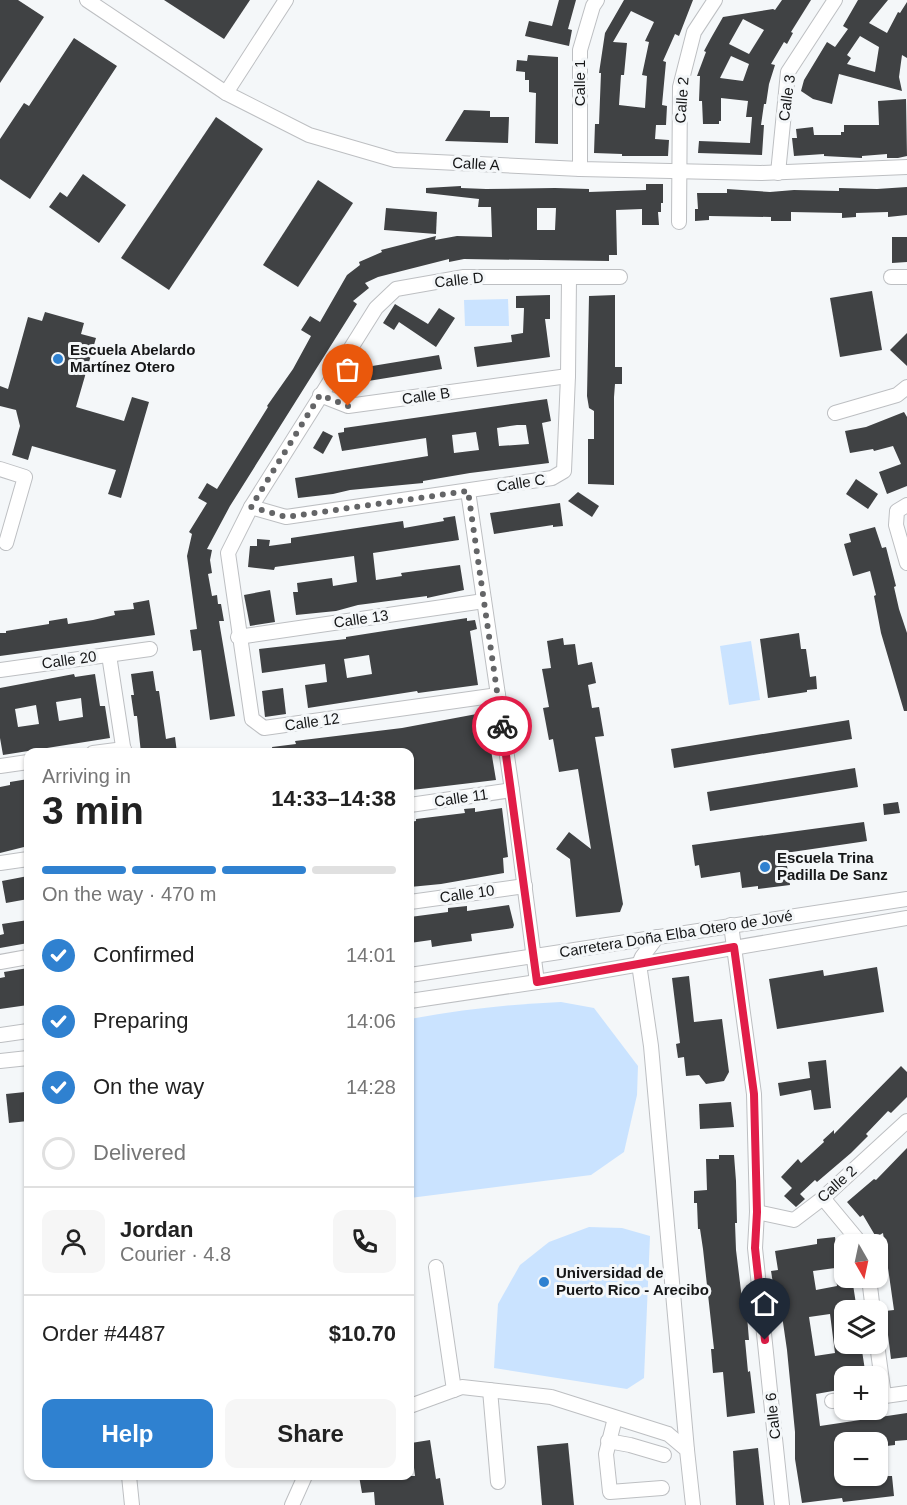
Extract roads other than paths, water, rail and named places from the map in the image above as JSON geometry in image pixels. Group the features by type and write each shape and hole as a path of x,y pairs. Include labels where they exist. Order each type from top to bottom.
{"street":[{"name":"Calle A","path":"87,0 226,93 309,135 395,160 580,170 778,173 907,167"},
{"path":"226,93 286,0"},
{"name":"Calle 1","path":"580,170 580,50 593,6 597,0"},
{"name":"Calle 2","path":"679,222 680,87 694,32 715,0"},
{"name":"Calle 3","path":"778,173 788,72 835,0"},
{"name":"Calle D","path":"320,395 376,308 396,289 464,277 620,277"},
{"path":"891,277 907,277"},
{"name":"Calle C","path":"251,507 286,517 552,478 564,471 569,278"},
{"name":"Calle B","path":"320,395 348,406 568,376"},
{"path":"835,413 897,395 907,387"},
{"path":"251,507 320,395"},
{"path":"0,469 26,477 6,543"},
{"path":"468,491 512,790 537,982"},
{"path":"907,505 897,511 896,525 907,563"},
{"name":"Calle 12","path":"251,507 228,553 238,637 252,719 264,728 498,695"},
{"name":"Calle 13","path":"238,637 484,601"},
{"path":"109,655 150,649"},
{"name":"Calle 20","path":"0,670 109,655 124,748"},
{"path":"0,766 24,763"},
{"name":"Calle 11","path":"414,804 512,790"},
{"path":"0,863 24,860"},
{"name":"Calle 10","path":"414,901 525,886"},
{"name":"Carretera Doña Elba Otero de Jové","path":"414,974 907,898"},
{"name":"Carretera Doña Elba Otero de Jové","path":"414,1000 537,982 907,918"},
{"name":"Calle 6","path":"731,925 754,1094 757,1212 755,1248 782,1505"},
{"path":"657,937 639,964 651,1046 693,1505"},
{"path":"0,962 24,958"},
{"path":"0,1035 24,1032"},
{"path":"0,1061 24,1058"},
{"name":"Calle 2","path":"757,1212 794,1220 823,1198 907,1121"},
{"path":"823,1198 853,1234"},
{"path":"436,1267 454,1390"},
{"path":"414,1405 462,1387 550,1397 668,1434 687,1450"},
{"path":"490,1390 498,1482"},
{"path":"888,1395 907,1394"},
{"path":"615,1418 606,1454 610,1492 662,1488"},
{"path":"608,1442 630,1445 664,1455"},
{"path":"129,1480 132,1505"},
{"path":"291,1505 303,1480"}],"place":[{"name":"Escuela Abelardo Martínez Otero","path":"58,359"},
{"name":"Escuela Trina Padilla De Sanz","path":"765,867"},
{"name":"Universidad de Puerto Rico - Arecibo","path":"544,1282"}]}
